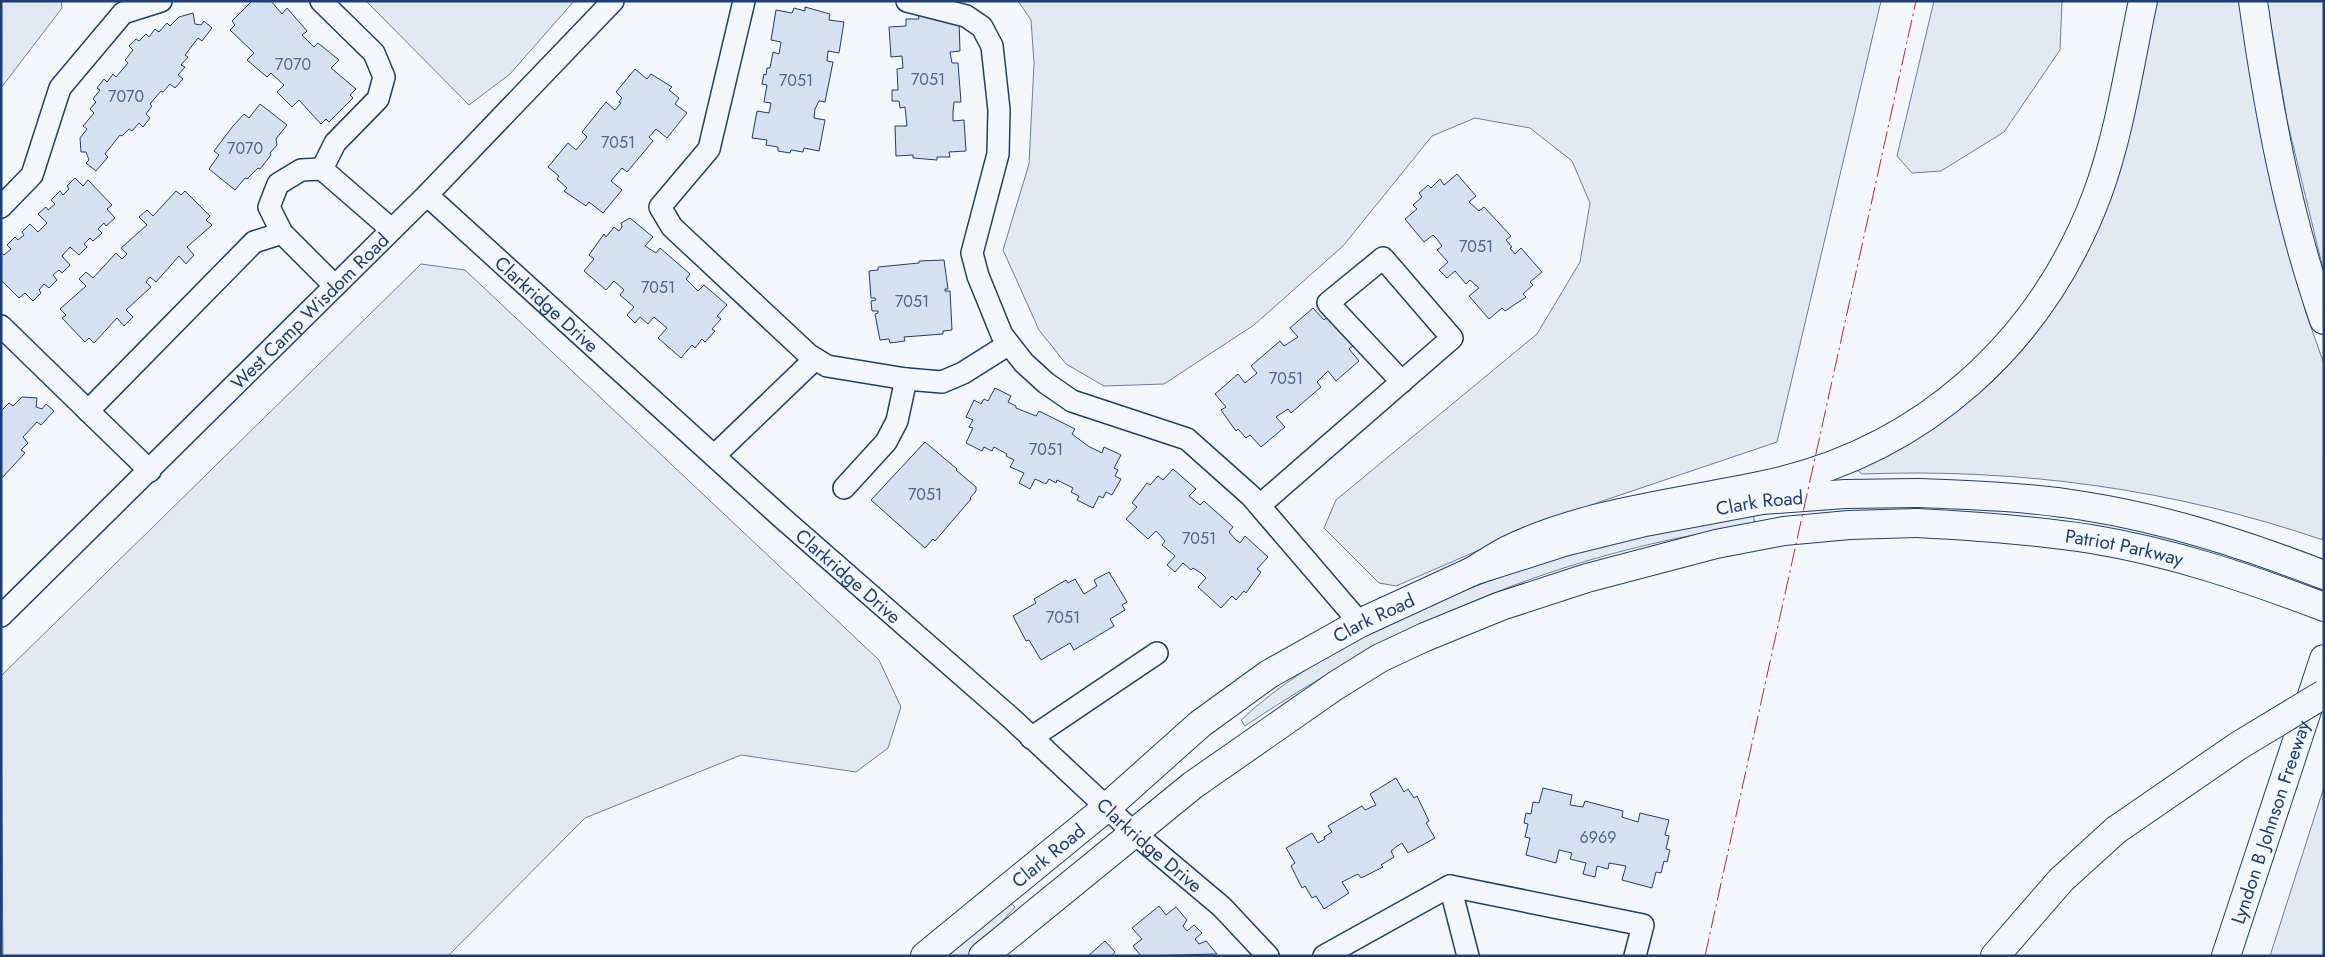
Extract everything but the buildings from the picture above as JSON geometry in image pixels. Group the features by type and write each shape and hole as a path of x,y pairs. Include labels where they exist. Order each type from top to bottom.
{"main road":[{"path":"1473,571 1505,551 1556,532 1663,504 1794,478 1829,468 1871,450 1929,414 1990,364 2009,345 2033,315 2065,266 2088,218 2105,173 2142,1"},
{"path":"2253,1 2276,140 2292,212 2324,320"},
{"name":"Clark Road","path":"925,956 1106,808 1200,724 1269,674 1360,623 1473,571 1564,542 1705,510 1762,500 1845,494 1918,493"},
{"name":"Patriot Parkway","path":"1918,493 2004,497 2066,504 2150,519 2218,536 2324,575"},
{"name":"Clark Road","path":"983,956 1193,785 1380,658 1501,606 1596,576 1745,538 1784,531 1848,525 1917,523"},
{"name":"Patriot Parkway","path":"1917,523 2001,528 2091,539 2148,551 2221,571 2324,607"},
{"name":"Lyndon B Johnson Freeway","path":"2226,956 2324,659"},
{"path":"1995,956 2061,880 2116,830 2238,746 2324,694"}],"street":[{"path":"1,207 32,175 60,88 123,13 160,1"},
{"path":"321,1 374,53 384,77 378,99 335,143 322,169"},
{"name":"West Camp Wisdom Road","path":"1,616 150,471 427,195 613,1"},
{"path":"744,1 709,149 660,207 672,227 815,359 827,366 906,379 942,382 963,374 1009,344"},
{"path":"907,1 966,16 982,27 992,46 999,110 998,154 972,253 978,276 1002,335 1046,383 1072,401 1187,439 1260,506 1360,623"},
{"path":"335,286 282,233 269,207 278,184 301,170 322,169 391,229"},
{"name":"Clarkridge Drive","path":"427,195 714,456 1011,718 1106,808 1222,907 1268,956"},
{"path":"88,411 254,242 282,233"},
{"path":"1260,506 1402,382 1452,338 1383,258 1328,303 1402,382"},
{"path":"5,338 88,411 150,471"},
{"path":"714,456 815,359"},
{"path":"844,488 886,442 897,422 906,379"},
{"path":"1030,738 1157,653"},
{"path":"1324,956 1450,886 1642,925 1635,956"},
{"path":"1450,886 1468,956"}],"shaded area":[{"path":"1,1 61,1 62,8 1,88"},
{"path":"366,1 574,1 510,74 469,105"},
{"path":"1018,1 1881,1 1777,442 1558,516 1396,586 1379,583 1324,528 1336,500 1537,334 1580,262 1590,203 1572,161 1530,128 1475,118 1432,136 1343,246 1254,325 1164,384 1104,386 1066,364 1039,330 1003,250 1029,164 1034,63 1031,20"},
{"path":"1934,1 2062,1 2060,50 2004,132 1941,171 1912,173 1897,156"},
{"path":"2153,1 2239,1 2262,140 2279,214 2306,313 2324,364 2323,540 2267,522 2210,507 2096,486 2038,479 1979,475 1921,473 1862,474 1857,470 2059,296"},
{"path":"2267,1 2324,1 2324,273 2287,120"},
{"path":"421,264 465,270 879,660 901,707 888,748 856,772 741,755 585,818 448,956 3,956 1,676"},
{"path":"1753,512 1755,525 1685,537 1617,552 1551,572 1488,596 1425,623 1364,654 1304,688 1245,726 1241,720 1303,672 1337,651 1409,614 1446,598 1597,543 1629,536 1672,531"},
{"path":"2324,787 2324,956 2270,956"},
{"path":"1011,903 1015,907 992,933 967,956 948,956"}],"power":[{"path":"1705,956 1916,1"}]}
